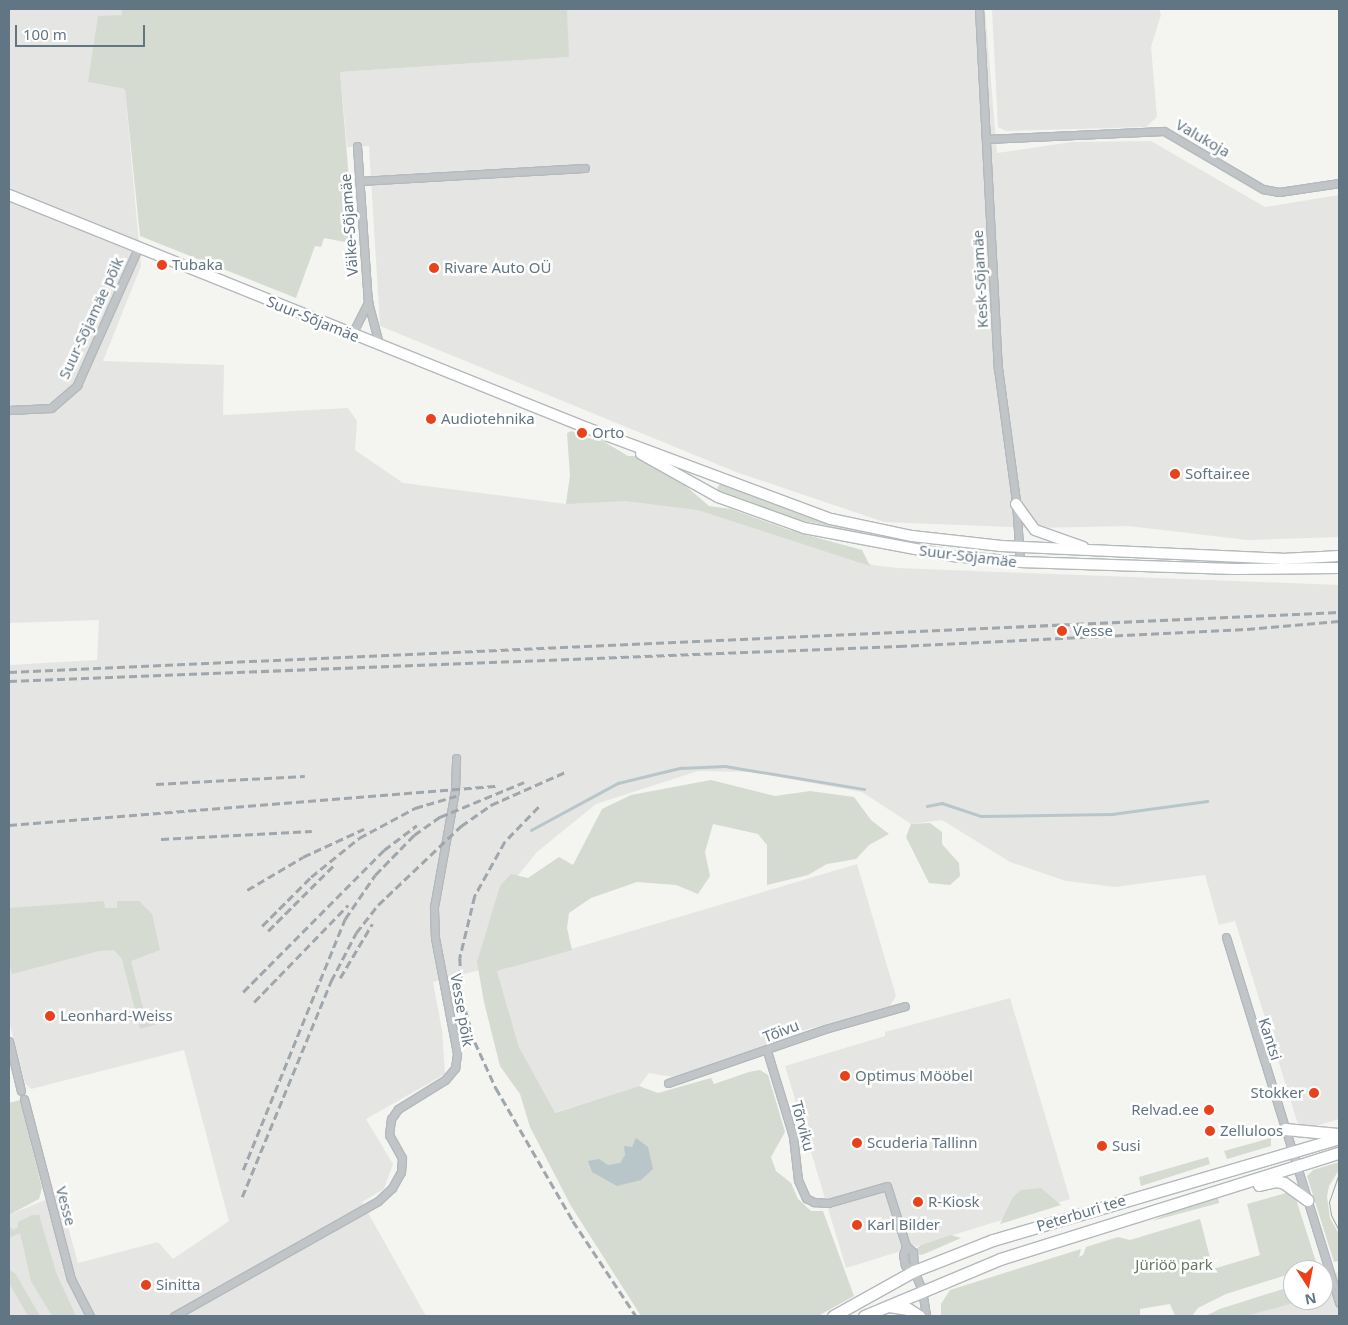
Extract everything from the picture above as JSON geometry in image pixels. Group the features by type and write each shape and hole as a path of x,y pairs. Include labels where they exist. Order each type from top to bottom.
{"highway":[{"path":"1285,1129 1339,1136"},
{"name":"Peterburi tee","path":"833,1316 914,1271 993,1240 1339,1136"},
{"name":"Peterburi tee","path":"864,1316 922,1290 1000,1259 1339,1153"},
{"path":"1218,1191 1276,1181 1294,1188 1307,1200"},
{"path":"887,1306 908,1309 918,1316"}],"main road":[{"name":"Suur-Sõjamäe","path":"9,195 619,441 830,519 921,538 1019,547 1282,559 1339,556"},
{"name":"Suur-Sõjamäe","path":"619,441 706,490 804,528 952,556 1020,562 1282,570 1339,568"},
{"path":"706,490 712,474"},
{"path":"1016,504 1035,530 1093,550"}],"street":[{"name":"Kesk-Sõjamäe","path":"979,9 998,368 1016,504 1020,562"},
{"name":"Valukoja","path":"986,139 1164,131 1263,188 1279,192 1339,183"},
{"name":"Väike-Sõjamäe","path":"357,146 368,302 380,346"},
{"path":"359,181 585,168"},
{"name":"Suur-Sõjamäe põik","path":"9,410 51,408 77,385 138,248"},
{"path":"352,334 368,302"},
{"name":"Vesse põik","path":"174,1316 378,1201 392,1188 401,1172 402,1158 390,1135 391,1119 398,1109 446,1080 455,1068 457,1053 435,938 434,907 455,790 456,758"},
{"name":"Kantsi","path":"1226,937 1339,1303"},
{"name":"Tõivu","path":"668,1083 767,1051 825,1029 905,1006"},
{"path":"9,1041 21,1091"},
{"name":"Tõrviku","path":"767,1051 798,1154 800,1185 806,1198 814,1202 828,1204 887,1186 906,1246"},
{"name":"Vesse","path":"24,1099 71,1279 90,1316"},
{"path":"914,1271 906,1264 903,1255 906,1246 913,1252 914,1271 922,1290 926,1316"}],"shaded area":[{"path":"9,9 121,9 122,15 88,82 125,89 141,266 103,361 224,365 223,415 348,408 357,421 355,450 403,483 566,504 570,476 570,437 700,508 737,517 873,565 897,568 1339,585 1339,1119 1300,1131 1235,921 1219,925 1205,875 1115,887 1066,881 1010,862 942,820 911,824 862,792 752,772 698,771 596,804 537,852 511,884 480,970 433,982 442,1030 445,1074 366,1119 393,1164 384,1189 362,1202 426,1316 9,1316 9,1215 59,1194 78,1263 158,1242 173,1259 229,1221 184,1050 31,1089 25,1083 9,1021 9,665 97,660 99,620 9,623"},
{"path":"567,9 985,9 997,153 1072,142 1151,141 1265,207 1339,195 1339,537 1247,540 1128,526 1034,528 884,522 736,472 380,326 369,146 347,147 340,72 568,57"},
{"path":"992,9 1159,9 1161,15 1151,47 1157,117 1146,127 1006,131 998,127"},
{"path":"857,864 896,996 890,1006 791,1034 775,1045 673,1077 649,1073 639,1086 554,1113 519,1047 497,971"},
{"path":"1010,998 1070,1199 846,1268 785,1066 885,1036 885,1032"},
{"path":"636,1138 648,1147 653,1169 641,1180 617,1186 592,1172 588,1161 599,1159 608,1165 620,1163 625,1155 624,1146 632,1147"},
{"path":"1339,1272 1339,1316 1206,1316 1220,1309 1283,1289 1283,1310 1333,1310 1333,1274"}],"green space":[{"path":"121,9 567,9 569,57 340,72 351,203 350,243 324,238 321,247 315,246 296,298 140,236 125,89 88,82 98,16 122,15"},
{"path":"572,431 582,437 603,441 628,456 640,456 680,481 709,506 731,509 789,530 862,550 870,566 698,510 625,501 566,504 570,476 567,433"},
{"path":"720,484 819,521 863,531 866,534 789,518 720,492 717,488"},
{"path":"711,780 775,796 810,791 854,797 871,820 889,834 869,845 856,859 827,864 808,875 767,885 767,845 758,834 713,824 705,852 710,876 698,894 676,885 637,882 591,898 569,913 567,928 572,950 497,971 519,1047 555,1113 639,1086 658,1093 711,1078 714,1084 760,1070 768,1075 785,1132 771,1157 776,1171 791,1183 798,1199 811,1211 823,1211 854,1296 818,1316 641,1316 571,1206 530,1127 520,1094 500,1066 484,1002 477,962 500,886 511,874 528,878 559,857 573,865 602,809 631,795"},
{"path":"930,823 942,832 942,844 959,863 960,876 950,885 929,883 906,837 911,824"},
{"path":"104,901 105,908 117,908 117,901 139,901 152,914 160,950 131,961 147,1023 167,1018 168,1021 140,1029 122,959 114,950 99,951 12,974 9,960 9,908"},
{"path":"20,1100 42,1188 39,1199 9,1215 9,1103"},
{"path":"1271,1138 1271,1146 1227,1159 1224,1151"},
{"path":"1208,1157 1210,1164 1141,1186 1139,1177"},
{"path":"1339,1162 1339,1170 1329,1186 1327,1197 1330,1218 1339,1234 1339,1261 1334,1262 1307,1176 1313,1170"},
{"path":"1041,1188 1061,1205 1000,1224 1013,1197 1021,1190"},
{"name":"Jüriöö park","path":"1286,1193 1296,1199 1315,1260 1283,1260 1283,1276 1226,1294 1198,1308 1192,1316 1175,1316 1170,1304 1140,1309 1140,1316 941,1316 941,1304 950,1290 1081,1249 1079,1257 1083,1255 1086,1247 1118,1237 1130,1240 1200,1219 1213,1269 1260,1255 1247,1204"},
{"path":"1218,1198 1219,1203 1152,1221 1174,1211"},
{"path":"32,1215 39,1215 57,1275 76,1316 52,1316 31,1281 20,1233 9,1238 9,1226 13,1230 18,1227 18,1222"},
{"path":"951,1235 961,1238 922,1255 917,1254 916,1249 921,1245"},
{"path":"9,1270 15,1273 40,1316 28,1316 9,1283"},
{"path":"1283,1289 1283,1306 1246,1316 1206,1316 1220,1309"}],"waterway":[{"path":"531,830 618,783 680,768 725,766 864,789"},
{"path":"927,806 942,803 981,816 1112,814 1207,801"}],"tram line":[{"path":"1339,1173 1329,1202 1331,1215 1339,1231"}],"railway":[{"path":"9,672 1339,612"},
{"path":"9,681 899,646 1247,629 1339,621"},
{"path":"242,1197 331,981 356,933 378,905 461,826 491,805 565,772"},
{"path":"156,784 305,776"},
{"path":"243,1170 345,919 375,875 414,835 440,817 524,782"},
{"path":"9,825 497,786"},
{"path":"262,926 311,877 359,838 415,808 456,796"},
{"path":"539,807 505,842 475,896 460,958 462,998 475,1042 496,1088 573,1221 636,1316"},
{"path":"243,992 384,850 417,825"},
{"path":"247,890 303,857 364,829"},
{"path":"161,839 312,831"},
{"path":"268,931 333,866"},
{"path":"254,1002 348,905"},
{"path":"340,978 372,924"}],"place":[{"name":"Tubaka","path":"162,265"},
{"name":"Rivare Auto OÜ","path":"434,268"},
{"name":"Audiotehnika","path":"431,419"},
{"name":"Orto","path":"582,433"},
{"name":"Softair.ee","path":"1175,474"},
{"name":"Vesse","path":"1062,631"},
{"name":"Leonhard-Weiss","path":"50,1016"},
{"name":"Optimus Mööbel","path":"845,1076"},
{"name":"Stokker","path":"1314,1093"},
{"name":"Relvad.ee","path":"1209,1110"},
{"name":"Zelluloos","path":"1210,1131"},
{"name":"Scuderia Tallinn","path":"857,1143"},
{"name":"Susi","path":"1102,1146"},
{"name":"R-Kiosk","path":"918,1202"},
{"name":"Karl Bilder","path":"857,1225"},
{"name":"Sinitta","path":"146,1285"}]}
